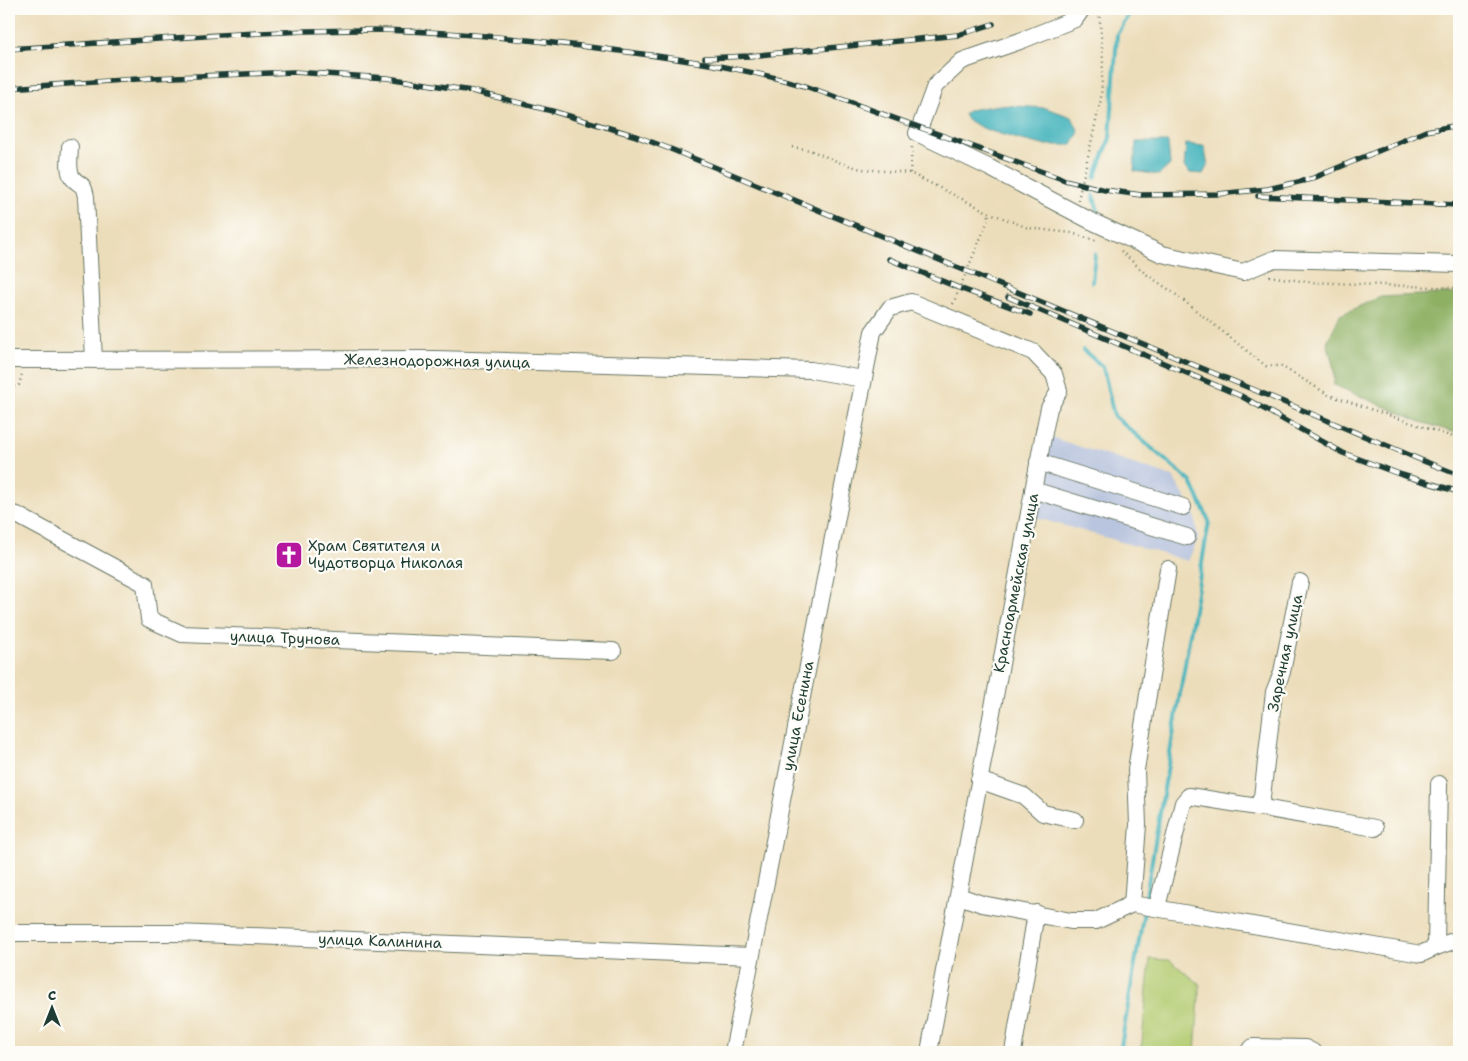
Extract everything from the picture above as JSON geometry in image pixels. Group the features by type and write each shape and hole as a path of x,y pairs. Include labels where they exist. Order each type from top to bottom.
{"street":[{"path":"1082,9 1075,19 962,61 935,86 916,133 1162,254 1243,272 1274,259 1459,264"},
{"path":"70,147 70,171 72,177 82,184 86,196 94,360"},
{"name":"Красноармейская улица","path":"864,379 873,332 890,308 911,302 1033,352 1054,374 1059,391 1049,408 1038,462 929,1052"},
{"name":"Железнодорожная улица","path":"9,360 435,359 811,370 864,379"},
{"name":"улица Есенина","path":"733,1052 864,379"},
{"path":"1038,462 1183,507"},
{"path":"1033,490 1187,537"},
{"name":"улица Трунова","path":"9,513 18,516 145,584 149,619 182,634 613,650"},
{"path":"1132,904 1138,825 1136,770 1168,569"},
{"name":"Заречная улица","path":"1257,807 1262,797 1274,692 1282,672 1300,582"},
{"path":"979,780 1024,796 1043,813 1075,820"},
{"path":"1436,947 1439,784"},
{"path":"1157,907 1183,803 1189,796 1375,828"},
{"path":"959,896 982,904 1071,921 1096,921 1132,904 1157,907 1421,954 1459,939"},
{"path":"1013,1052 1036,914"},
{"name":"улица Калинина","path":"9,934 177,933 751,956"},
{"path":"1248,1052 1253,1048 1306,1048 1313,1052"}],"path":[{"path":"1071,233 1101,99 1103,60 1099,9"},
{"path":"910,173 912,146 916,133"},
{"path":"792,147 810,150 861,169 910,173 988,212 1028,228 1071,233 1106,243"},
{"path":"948,317 989,218 988,212"},
{"path":"1115,246 1146,274 1174,293 1266,366 1281,366 1329,395 1459,439"},
{"path":"1243,272 1308,282 1459,288"}],"shaded area":[{"path":"1050,437 1173,477 1194,512 1198,539 1188,561 1034,517"}],"green space":[{"path":"1459,293 1459,434 1421,422 1334,385 1334,369 1327,342 1340,315 1380,297"},
{"path":"1150,959 1169,960 1200,984 1195,1052 1141,1052"}],"water":[{"path":"999,105 1046,108 1072,117 1079,132 1072,145 1043,145 987,130 967,120 964,114 969,110"},
{"path":"1136,142 1168,142 1170,165 1159,175 1134,171"},
{"path":"1186,144 1204,146 1208,165 1203,174 1190,173 1184,167"}],"waterway":[{"path":"1095,178 1110,138 1117,34 1132,9"},
{"path":"1093,195 1100,217"},
{"path":"1092,282 1095,254"},
{"path":"1083,350 1103,367 1114,416 1191,482 1209,521 1146,896"},
{"path":"1120,1052 1144,911"}],"railway":[{"path":"705,58 749,56 958,35 993,24"},
{"path":"9,49 228,35 360,30 391,30 483,36 605,49 708,64 783,80 808,87 1065,180 1105,190 1141,195 1218,194 1268,189 1311,179 1426,131 1459,125"},
{"path":"9,88 152,78 293,72 387,78 472,91 552,111 633,135 673,150 1459,475"},
{"path":"1258,196 1459,205"},
{"path":"889,259 959,288 1030,314"},
{"path":"1008,297 1241,396 1343,453 1402,475 1459,492"}],"place":[{"name":"Храм Святителя и Чудотворца Николая","path":"289,555"}]}
